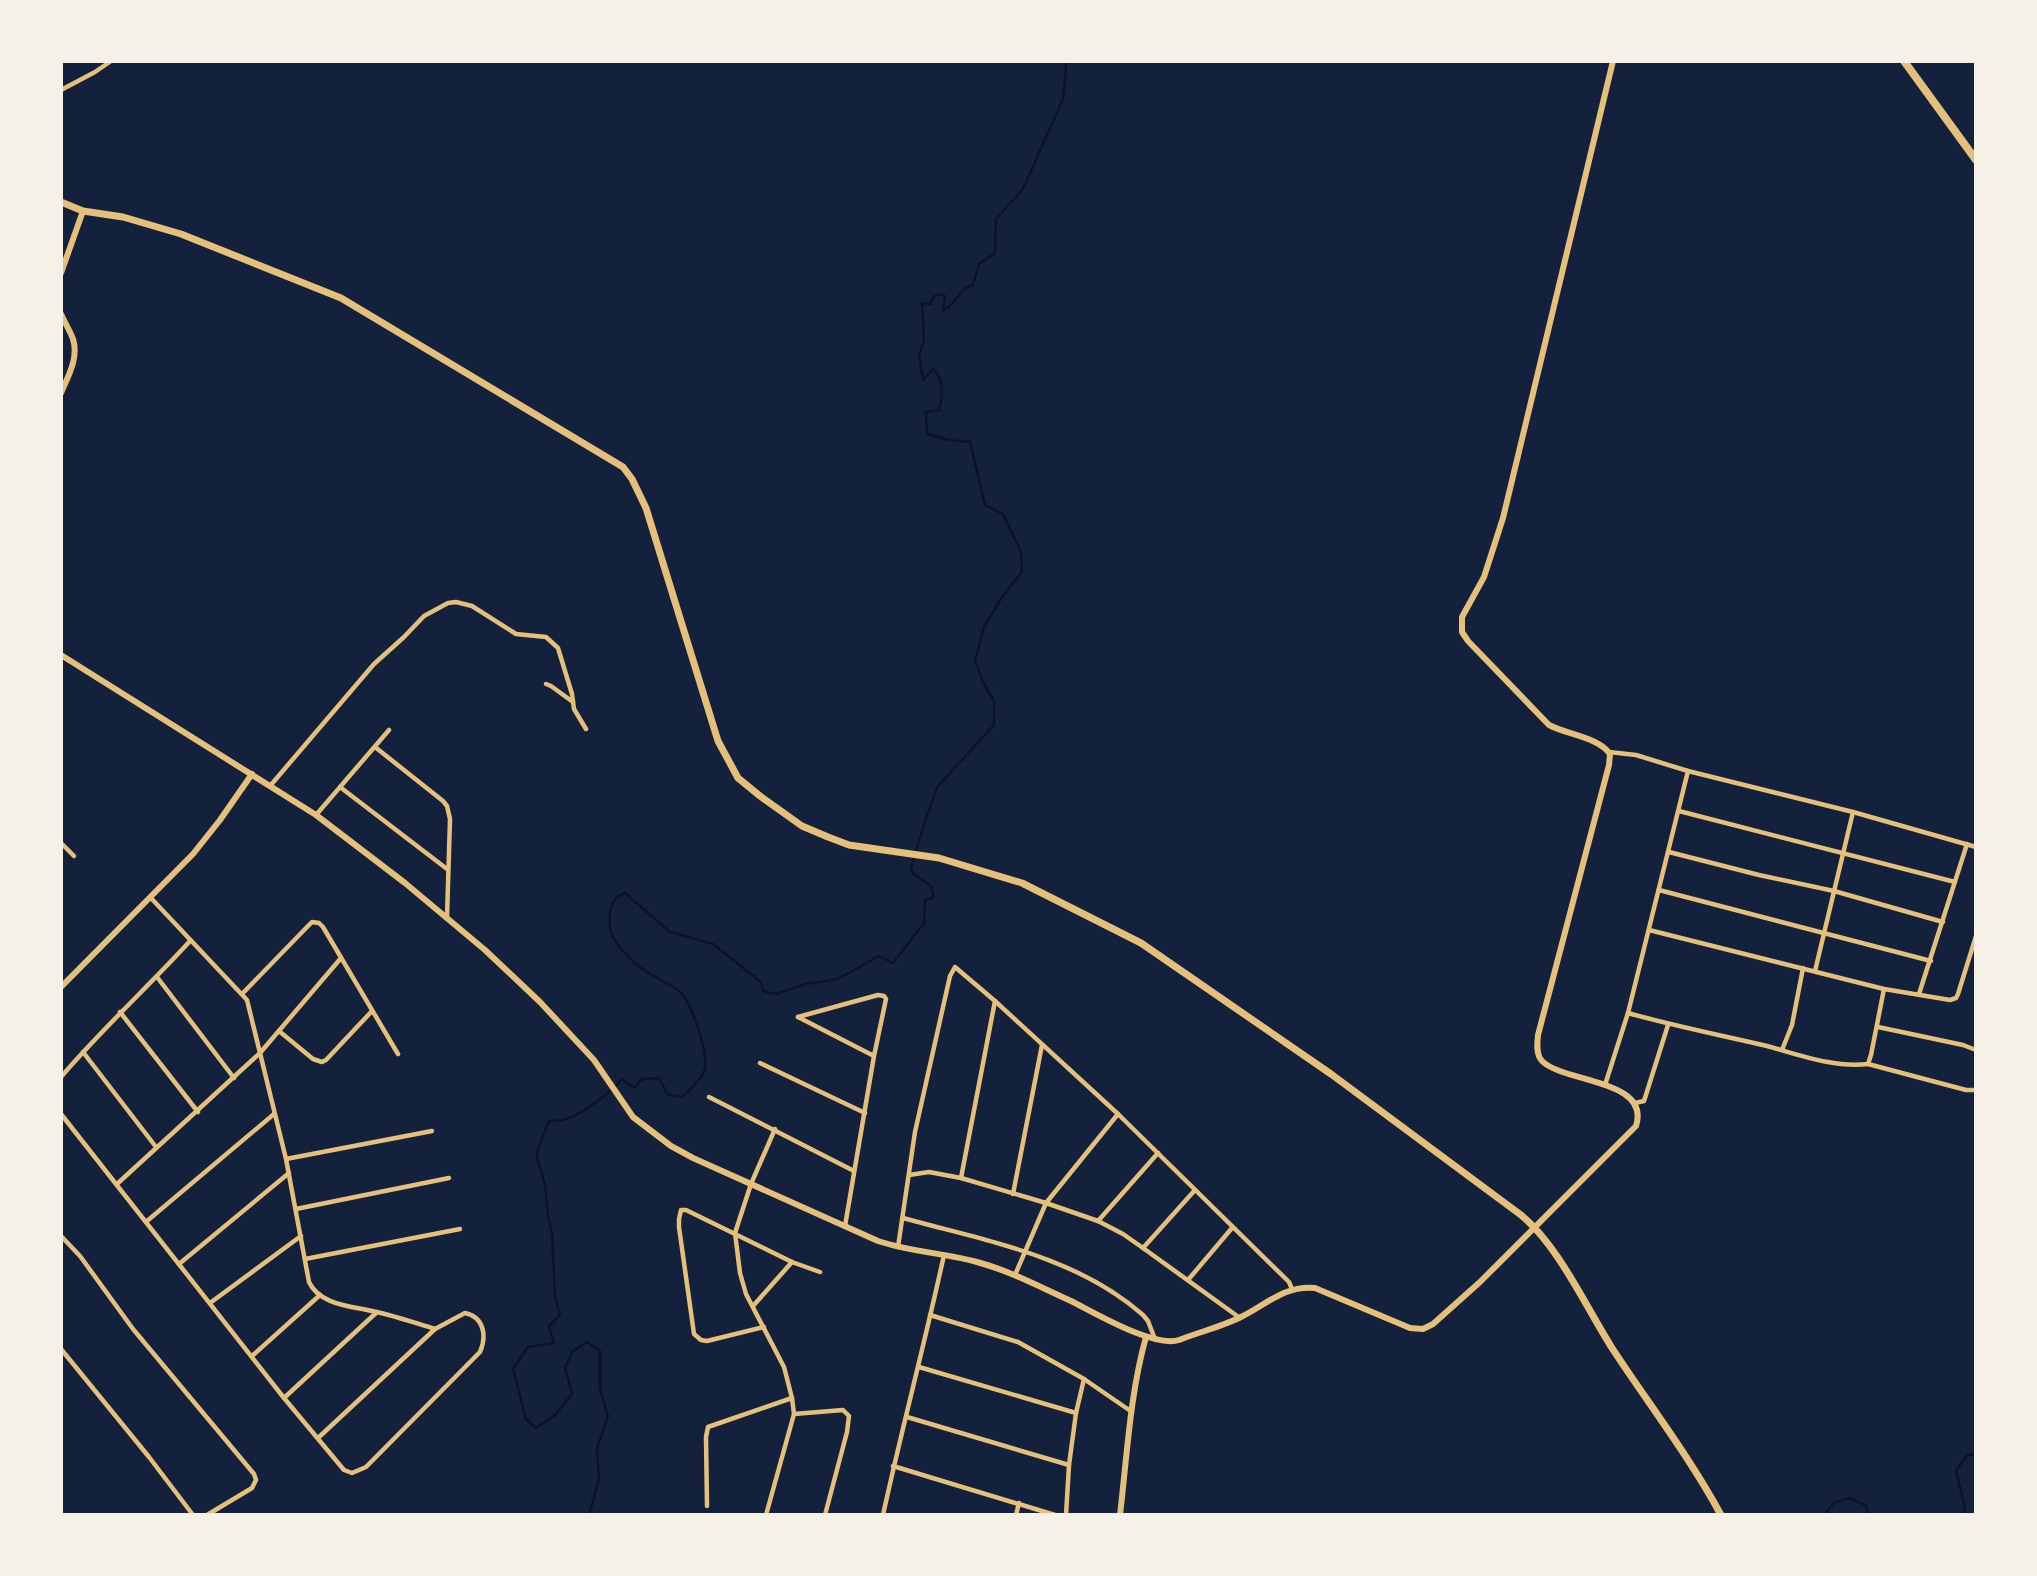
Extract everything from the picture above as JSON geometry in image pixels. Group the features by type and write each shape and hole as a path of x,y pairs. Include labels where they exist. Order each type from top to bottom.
{"highway":[{"path":"1904,61 1976,160"}],"main road":[{"path":"61,202 83,211 123,217 181,234 318,287 341,298 623,467 646,508 718,741 738,778 802,826 849,845 939,858 1022,883 1141,943 1331,1074 1534,1226 1721,1515"}],"street":[{"path":"61,90 111,61"},
{"path":"1613,61 1503,519 1484,577 1466,608 1460,626 1462,632 1468,642 1549,725 1587,739 1609,752 1636,755 1976,847"},
{"path":"61,273 83,211"},
{"path":"61,314 74,340 75,352 61,393"},
{"path":"270,786 374,664 424,616 447,603 472,606 516,634 546,637 558,648 574,709 586,729"},
{"path":"61,655 316,815 447,917 540,1002 594,1060 634,1117 671,1146 845,1227 898,1248 976,1262 1015,1275 1146,1337 1172,1342 1240,1318 1275,1296 1292,1289 1315,1288 1410,1328 1423,1329 1433,1324 1480,1282 1636,1126 1639,1112 1635,1103 1623,1093 1551,1067 1542,1062 1537,1049 1538,1035 1611,757 1609,752"},
{"path":"546,684 573,703"},
{"path":"316,815 390,730"},
{"path":"375,747 447,806 450,819 447,917"},
{"path":"1605,1085 1628,1013 1688,771"},
{"path":"61,987 193,854 251,775"},
{"path":"340,787 447,869"},
{"path":"1679,811 1955,882"},
{"path":"1814,971 1853,812"},
{"path":"61,843 74,856"},
{"path":"1919,994 1967,844"},
{"path":"1669,852 1834,891 1943,922"},
{"path":"1659,890 1931,961"},
{"path":"150,897 242,994 251,1013 286,1159 312,1288 320,1296 344,1305 435,1329"},
{"path":"242,994 312,922 319,923 398,1054"},
{"path":"1649,930 1884,989 1946,1000 1956,998 1976,936"},
{"path":"61,1077 190,941"},
{"path":"117,1184 260,1053 341,958"},
{"path":"898,1248 915,1132 952,970 958,967 1118,1114 1289,1282 1292,1289"},
{"path":"1782,1050 1792,1025 1803,968"},
{"path":"157,977 234,1078"},
{"path":"1868,1064 1884,989"},
{"path":"845,1227 886,999 882,995 798,1017 874,1056"},
{"path":"961,1178 995,1000"},
{"path":"279,1031 313,1059 322,1062 372,1011"},
{"path":"120,1012 198,1112"},
{"path":"1628,1013 1668,1025 1836,1064 1868,1064 1966,1090 1976,1090"},
{"path":"1635,1103 1644,1101 1668,1025"},
{"path":"1878,1027 1976,1050"},
{"path":"1013,1194 1042,1045"},
{"path":"83,1052 156,1147"},
{"path":"760,1063 865,1113"},
{"path":"709,1097 854,1171"},
{"path":"61,1114 285,1398 344,1470 352,1473 366,1467 480,1352 485,1342 479,1321 465,1313 435,1329 318,1438"},
{"path":"147,1221 274,1114"},
{"path":"1015,1275 1045,1203 1118,1114"},
{"path":"766,1515 794,1414 784,1367 746,1294 734,1233 751,1184 775,1129"},
{"path":"286,1159 432,1131"},
{"path":"1098,1221 1158,1153"},
{"path":"909,1175 929,1172 961,1178 1098,1221 1143,1248 1240,1318"},
{"path":"179,1264 289,1173"},
{"path":"296,1209 449,1178"},
{"path":"1143,1248 1195,1190"},
{"path":"764,1327 707,1341 697,1338 692,1328 679,1227 681,1210 686,1210 792,1262 820,1272"},
{"path":"903,1218 1024,1252 1089,1277 1143,1315 1155,1339"},
{"path":"1188,1280 1233,1228"},
{"path":"305,1259 460,1229"},
{"path":"61,1236 80,1255 133,1329 254,1474 256,1480 252,1488 206,1515"},
{"path":"211,1303 300,1236"},
{"path":"883,1515 944,1255"},
{"path":"753,1306 792,1262"},
{"path":"252,1356 320,1296"},
{"path":"285,1398 377,1312"},
{"path":"930,1315 1018,1342 1084,1379 1132,1412"},
{"path":"1120,1515 1132,1412 1146,1337"},
{"path":"61,1349 194,1515"},
{"path":"919,1367 1076,1413"},
{"path":"1066,1515 1069,1465 1084,1379"},
{"path":"707,1506 708,1427 792,1398"},
{"path":"794,1414 843,1410 849,1416 825,1515"},
{"path":"906,1417 1069,1465"},
{"path":"893,1466 1055,1515"},
{"path":"1016,1515 1018,1503"}],"waterway":[{"path":"589,1515 599,1479 597,1448 608,1416 600,1389 600,1351 587,1342 572,1352 565,1368 572,1394 555,1415 536,1428 526,1419 513,1369 528,1347 554,1343 549,1326 560,1315 555,1296 552,1233 545,1184 537,1158 538,1148 549,1121 564,1120 581,1112 622,1079 634,1088 642,1079 659,1078 668,1095 683,1097 702,1075 705,1065 699,1030 685,998 675,988 640,968 629,958 611,933 610,912 615,900 625,893 670,932 713,944 761,982 763,991 776,994 806,984 838,979 879,956 893,963 924,923 925,900 934,897 931,886 914,874 911,868 938,786 994,725 994,701 975,661 984,627 1002,597 1022,572 1021,552 1003,514 985,505 970,442 927,434 926,412 939,410 942,388 933,369 923,380 919,356 924,340 922,303 931,304 933,297 939,294 945,296 943,310 948,307 964,290 973,285 979,264 995,253 996,219 1023,189 1063,99 1065,61"},
{"path":"1962,1515 1965,1508 1956,1471 1967,1455 1976,1454"},
{"path":"1824,1515 1834,1503 1849,1498 1865,1505 1869,1515"}]}
